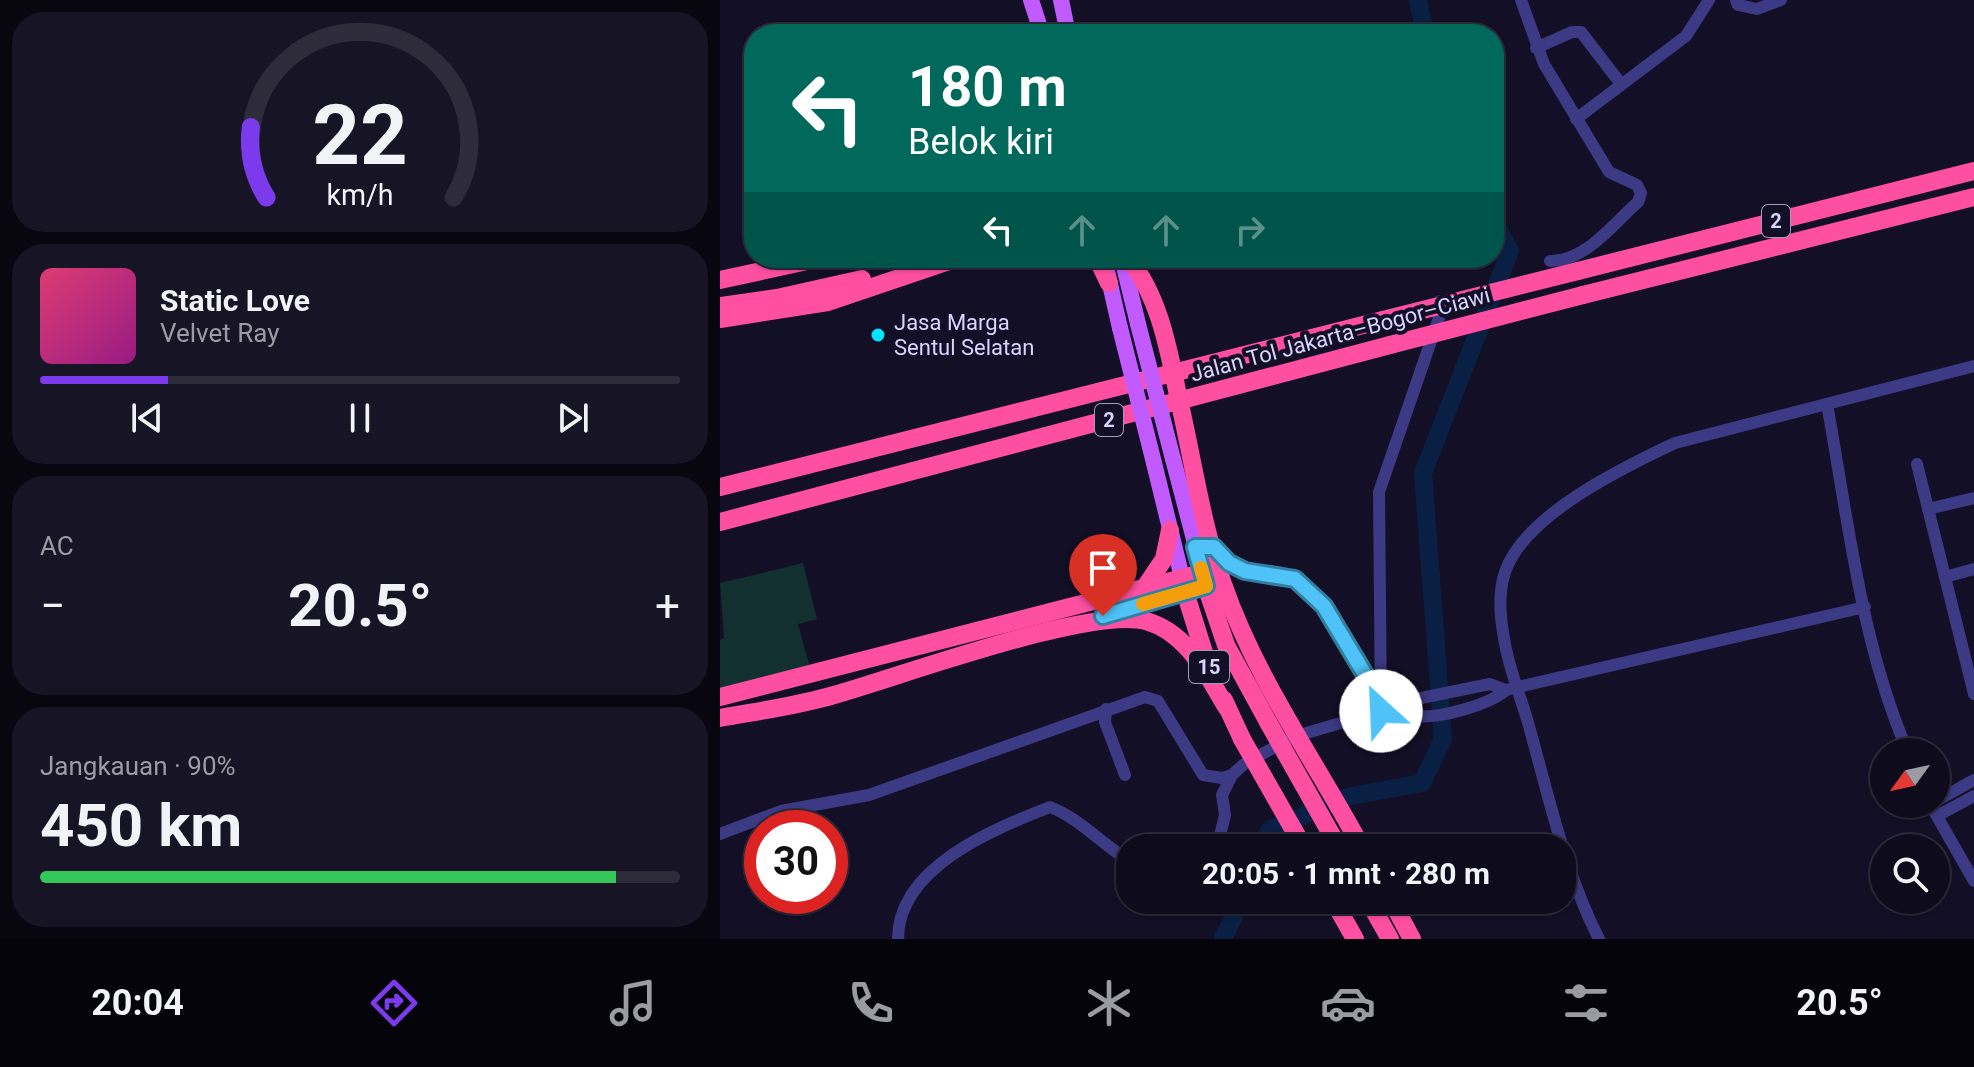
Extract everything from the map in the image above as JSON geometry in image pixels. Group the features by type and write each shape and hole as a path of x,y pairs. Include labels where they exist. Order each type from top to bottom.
{"highway":[{"name":"Jalan Tol Jakarta–Bogor–Ciawi","path":"720,487 1974,171"},
{"name":"Jalan Tol Jakarta–Bogor–Ciawi","path":"720,525 1390,345 1974,197"},
{"path":"720,280 775,268"},
{"path":"720,306 813,291 890,268"},
{"path":"720,319 828,302 928,268"},
{"path":"1104,268 1109,283"},
{"path":"1133,268 1145,283 1161,324 1212,548 1234,613 1274,697 1354,834"},
{"path":"1145,587 1164,559 1170,530"},
{"path":"720,718 829,697 1049,632 1204,580"},
{"name":"15","path":"1204,580 1226,645 1331,834"},
{"path":"720,697 1145,587 1184,585"},
{"name":"15","path":"1184,585 1203,652 1227,708 1296,834"},
{"path":"1049,632 1129,619 1162,628 1188,647 1227,708"},
{"path":"1341,914 1355,939"},
{"path":"1376,914 1390,939"},
{"path":"1399,914 1412,939"}],"main road":[{"path":"1031,0 1039,24"},
{"path":"1061,0 1066,24"},
{"path":"1127,268 1138,324 1204,580"},
{"path":"1109,283 1184,585"}],"street":[{"path":"1521,0 1536,48 1576,119 1609,172 1637,185 1641,193 1638,202 1579,254 1564,262 1550,261"},
{"path":"1576,119 1686,36 1709,0"},
{"path":"1736,0 1738,5 1757,9 1781,0"},
{"path":"1536,48 1572,32 1584,33 1621,84"},
{"path":"1380,704 1379,492 1442,309 1439,298"},
{"path":"1599,939 1569,869 1512,688 1499,599 1505,571 1520,545 1547,517 1638,460 1697,434 1974,366"},
{"path":"1827,404 1865,607 1902,738"},
{"path":"1917,464 1945,577 1967,639 1974,694"},
{"path":"1928,509 1974,498"},
{"path":"1195,547 1214,547 1229,563 1245,571 1295,579 1324,606 1380,704"},
{"path":"1945,577 1974,569"},
{"path":"1220,834 1225,815 1222,795 1232,775 1244,764 1293,737 1380,704 1406,709 1411,715 1429,716 1488,703 1512,688 1865,607"},
{"path":"1406,709 1413,701 1425,697 1478,686 1490,684 1512,688"},
{"path":"720,834 781,811 869,795 1145,697 1158,701 1203,775 1222,778 1232,775"},
{"path":"1106,709 1105,722 1125,775"},
{"path":"1950,793 1974,780"},
{"path":"1950,809 1974,796"},
{"path":"898,939 905,911 925,875 939,863 1010,823 1050,807 1071,815 1116,853"},
{"path":"1938,818 1974,881"}],"green space":[{"path":"803,563 817,619 798,624 811,671 720,697 720,640 724,638 720,583"}],"waterway":[{"path":"1418,0 1423,24"},
{"path":"1504,240 1510,251 1504,266"},
{"path":"1267,834 1269,830 1351,796 1422,783 1443,739 1423,473 1503,268"},
{"path":"1223,939 1235,914"}],"slow traffic":[{"path":"1143,604 1206,586 1201,568"}],"place":[{"name":"Jasa Marga Sentul Selatan","path":"878,335"}],"route":[{"path":"1103,616 1206,586 1195,547 1214,547 1229,563 1245,571 1295,579 1324,606 1345,646 1379,698 1381,711"}]}
